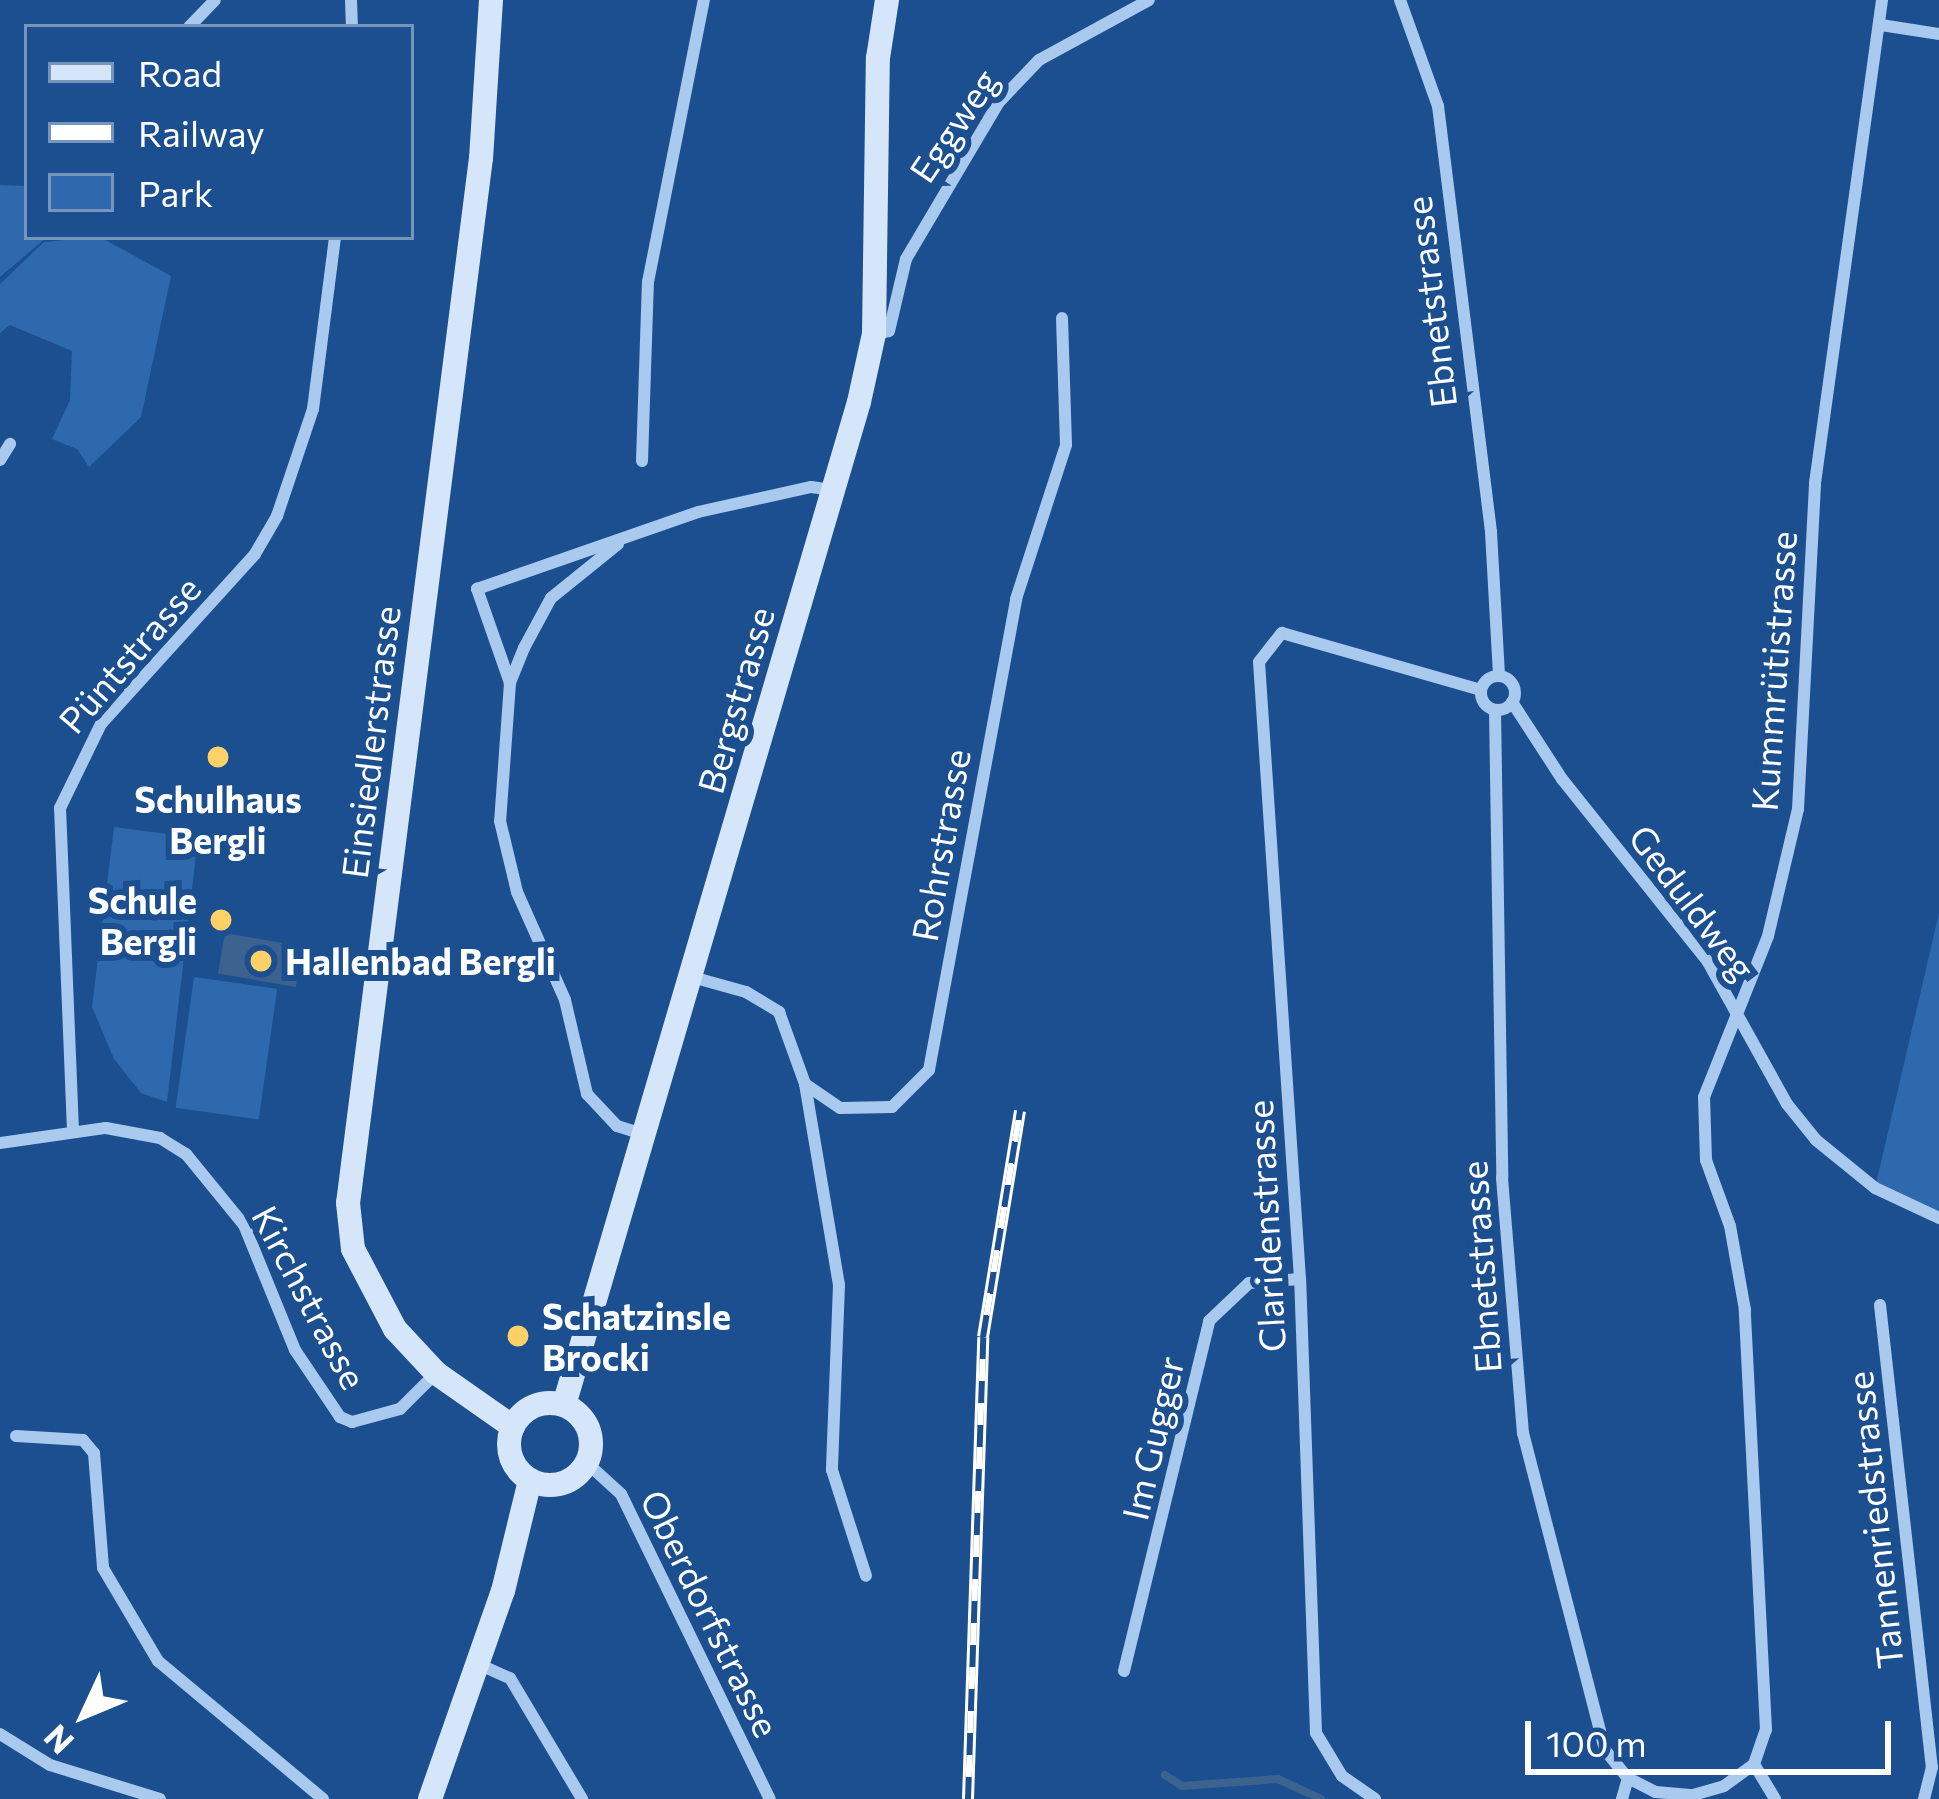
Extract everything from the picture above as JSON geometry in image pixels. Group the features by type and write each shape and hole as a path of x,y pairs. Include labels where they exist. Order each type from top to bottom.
{"main road":[{"name":"Einsiedlerstrasse","path":"491,0 481,158 348,1204 366,1283 436,1373 513,1427"},
{"name":"Bergstrasse","path":"564,1405 833,490 874,334 878,58 887,0"},
{"path":"540,1404 564,1405 588,1429 586,1463 556,1485 530,1480 509,1451 513,1427 540,1404"},
{"path":"430,1799 477,1664 530,1480"}],"street":[{"path":"192,24 215,0"},
{"path":"642,460 648,282 704,0"},
{"name":"Eggweg","path":"874,334 889,331 915,240 999,102 1039,60 1149,0"},
{"name":"Ebnetstrasse","path":"1400,0 1438,106 1491,532 1499,676"},
{"name":"Kummrütistrasse","path":"1754,1764 1769,1699 1745,1310 1702,1127 1711,1070 1768,936 1798,809 1815,483 1882,0"},
{"path":"1881,26 1939,34"},
{"name":"Püntstrasse","path":"73,1131 59,808 101,724 244,568 277,516 313,410 334,240"},
{"name":"Rohrstrasse","path":"805,1084 840,1108 868,1111 917,1090 929,1070 1016,599 1066,445 1062,318"},
{"path":"0,460 10,444"},
{"path":"510,683 477,590 698,512 811,487 833,490"},
{"path":"618,544 551,598 510,683 500,789 505,857 565,1000 587,1094 617,1126 645,1135"},
{"name":"Claridenstrasse","path":"1375,1799 1342,1776 1316,1733 1300,1279 1259,662 1282,634 1480,691"},
{"path":"1499,676 1480,691 1495,710 1512,702"},
{"name":"Geduldweg","path":"1499,676 1511,682 1512,702 1562,779 1708,962 1816,1140 1875,1188 1939,1218"},
{"name":"Ebnetstrasse","path":"1495,710 1502,1178 1523,1432 1592,1712 1605,1750 1628,1778"},
{"path":"692,977 746,992 778,1012 805,1084 839,1285 832,1470 866,1576"},
{"name":"Kirchstrasse","path":"0,1142 73,1131 138,1132 185,1154 244,1225 296,1350 340,1417 352,1422 400,1409 436,1373"},
{"name":"Im Gugger","path":"1124,1670 1209,1321 1249,1283 1300,1279"},
{"name":"Tannenriedstrasse","path":"1880,1305 1932,1767 1924,1799"},
{"path":"16,1436 83,1440 94,1453 104,1568 158,1661 323,1799"},
{"name":"Oberdorfstrasse","path":"586,1463 621,1494 770,1799"},
{"path":"477,1664 510,1678 582,1799"},
{"path":"0,1734 50,1765 160,1799"},
{"path":"1622,1799 1628,1778 1656,1792 1693,1795 1724,1786 1754,1764 1775,1799"}],"green space":[{"path":"0,185 24,186 24,240 43,240 0,277"},
{"path":"105,240 171,276 141,417 89,467 77,449 52,439 70,400 72,351 10,325 0,333 0,284 44,242"},
{"path":"114,827 198,838 167,1102 141,1093 114,1059 92,1007"},
{"path":"1939,913 1939,1218 1875,1188"},
{"path":"194,977 277,989 259,1119 176,1108"}],"shaded area":[{"name":"Hallenbad Bergli","path":"225,933 303,947 296,987 218,973"}],"waterway":[{"path":"1165,1775 1182,1786 1278,1779 1321,1799"}],"railway":[{"path":"968,1799 983,1337 1020,1111"}],"place":[{"name":"Schulhaus Bergli","path":"218,757"},
{"name":"Schule Bergli","path":"221,920"},
{"name":"Hallenbad Bergli","path":"261,961"},
{"name":"Schatzinsle Brocki","path":"518,1336"}]}
